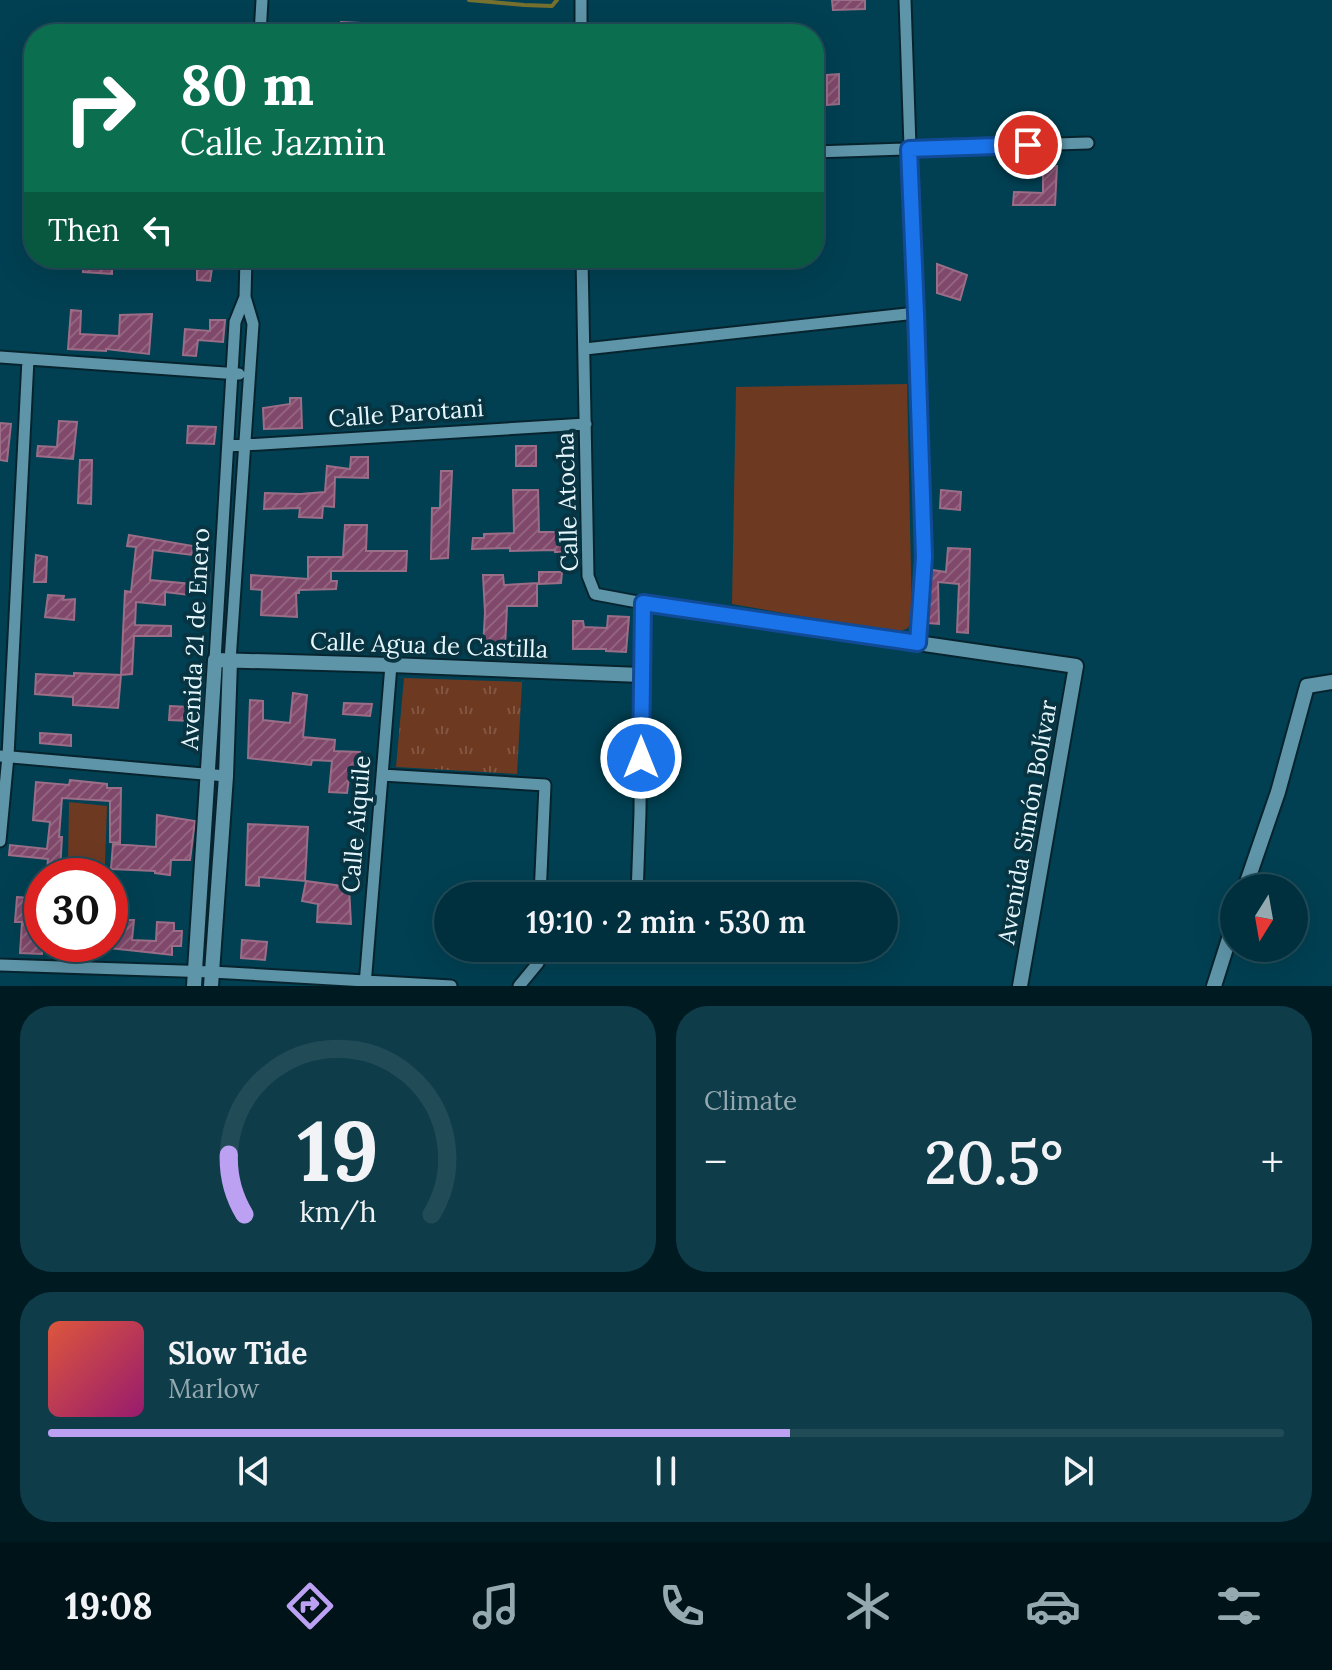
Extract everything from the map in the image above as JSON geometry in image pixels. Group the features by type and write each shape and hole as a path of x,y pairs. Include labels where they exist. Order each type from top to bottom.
{"street":[{"path":"261,24 262,0"},
{"path":"581,0 581,24"},
{"path":"638,882 643,603 918,643 924,557 905,0"},
{"path":"824,152 1088,143"},
{"name":"Avenida 21 de Enero","path":"195,979 209,775 245,445 253,324 245,297 246,268"},
{"name":"Calle Atocha","path":"582,268 588,576 595,594 643,603"},
{"name":"Avenida 21 de Enero","path":"211,979 226,776 223,661 228,446 235,322 245,297"},
{"path":"585,349 916,313"},
{"path":"0,357 249,375"},
{"path":"0,841 28,359"},
{"name":"Calle Parotani","path":"228,446 586,424"},
{"name":"Avenida Simón Bolívar","path":"918,643 1076,666 1020,986"},
{"name":"Calle Agua de Castilla","path":"223,661 641,675"},
{"name":"Calle Aiquile","path":"365,984 391,665"},
{"path":"1250,874 1278,792 1307,686 1332,682"},
{"path":"4,756 226,776"},
{"path":"382,775 545,785 541,882"},
{"path":"519,986 538,962"},
{"path":"1214,986 1222,962"},
{"path":"0,965 195,979 451,986"}],"green space":[{"path":"907,384 912,619 908,628 897,633 732,604 736,387"},
{"path":"404,678 522,682 517,774 396,767"},
{"path":"69,802 107,806 105,858 68,858"}],"building":[{"path":"832,0 865,0 865,9 833,10"},
{"path":"839,74 839,104 827,105 827,75"},
{"path":"1057,166 1055,205 1013,205 1014,192 1043,193 1043,167"},
{"path":"937,264 967,275 960,300 937,293"},
{"path":"83,268 112,268 112,274 83,272"},
{"path":"185,268 212,268 210,281 197,280 197,269"},
{"path":"71,310 81,311 80,334 119,336 120,315 152,314 149,354 68,349"},
{"path":"210,320 225,320 223,342 198,340 196,356 183,355 185,329 210,331"},
{"path":"290,398 301,398 302,428 264,429 263,408 290,404"},
{"path":"59,421 77,422 73,459 37,456 38,446 57,447"},
{"path":"0,423 11,424 7,461 0,460"},
{"path":"188,426 216,427 214,444 187,443"},
{"path":"516,446 536,446 536,466 516,466"},
{"path":"351,457 368,457 368,478 335,477 334,507 323,506 322,518 299,517 300,508 264,509 265,493 325,492 327,466 350,469"},
{"path":"80,460 92,460 91,504 78,503"},
{"path":"441,471 452,471 448,558 431,559 432,508 440,508"},
{"path":"513,490 538,490 539,532 577,532 578,552 472,549 473,538 484,538 484,534 514,533"},
{"path":"941,490 961,492 960,510 940,508"},
{"path":"345,525 367,525 366,551 407,551 406,571 331,571 331,581 337,581 336,589 299,590 296,593 297,617 261,615 262,590 251,589 251,575 308,579 308,557 343,557"},
{"path":"129,535 193,546 192,555 153,550 150,580 192,584 189,595 165,592 165,605 136,602 135,625 171,626 171,636 134,636 132,674 121,675 125,591 131,592 136,547 127,546"},
{"path":"948,548 970,549 968,633 957,632 959,584 938,582 939,624 928,623 932,570 946,572"},
{"path":"36,555 47,557 46,582 34,582"},
{"path":"193,569 210,570 209,590 192,590"},
{"path":"539,572 562,572 561,583 539,584"},
{"path":"483,575 503,575 504,585 537,583 537,606 507,606 505,648 483,647"},
{"path":"48,595 64,596 63,600 75,599 74,620 45,617"},
{"path":"608,616 629,617 626,652 573,649 573,621 583,621 584,627 607,628"},
{"path":"74,673 121,675 118,708 73,705 73,697 35,694 36,674 74,676"},
{"path":"293,693 307,695 303,737 335,740 334,751 360,752 359,771 350,771 347,793 329,792 332,761 312,760 311,765 248,758 250,700 263,701 263,720 290,723"},
{"path":"344,703 372,704 370,716 343,714"},
{"path":"170,706 190,707 189,721 169,720"},
{"path":"40,733 71,735 71,746 40,743"},
{"path":"70,780 121,788 120,843 110,842 110,801 62,798 61,858 9,855 10,845 47,849 50,822 33,820 36,782 69,785"},
{"path":"157,815 195,821 190,860 171,860 170,875 128,870 128,858 112,858 113,844 156,847"},
{"path":"248,824 308,827 305,881 259,877 259,886 246,885"},
{"path":"306,881 349,887 351,924 317,922 318,904 302,901"},
{"path":"17,897 24,898 24,953 20,953 22,922 15,922"},
{"path":"128,920 134,920 132,940 156,941 157,922 174,923 174,931 182,931 181,946 172,946 172,955 128,950"},
{"path":"242,940 267,942 265,960 241,958"}],"waterway":[{"path":"469,0 552,6 557,0"}],"route":[{"path":"641,758 643,603 918,643 924,557 909,149 1028,145"}]}
